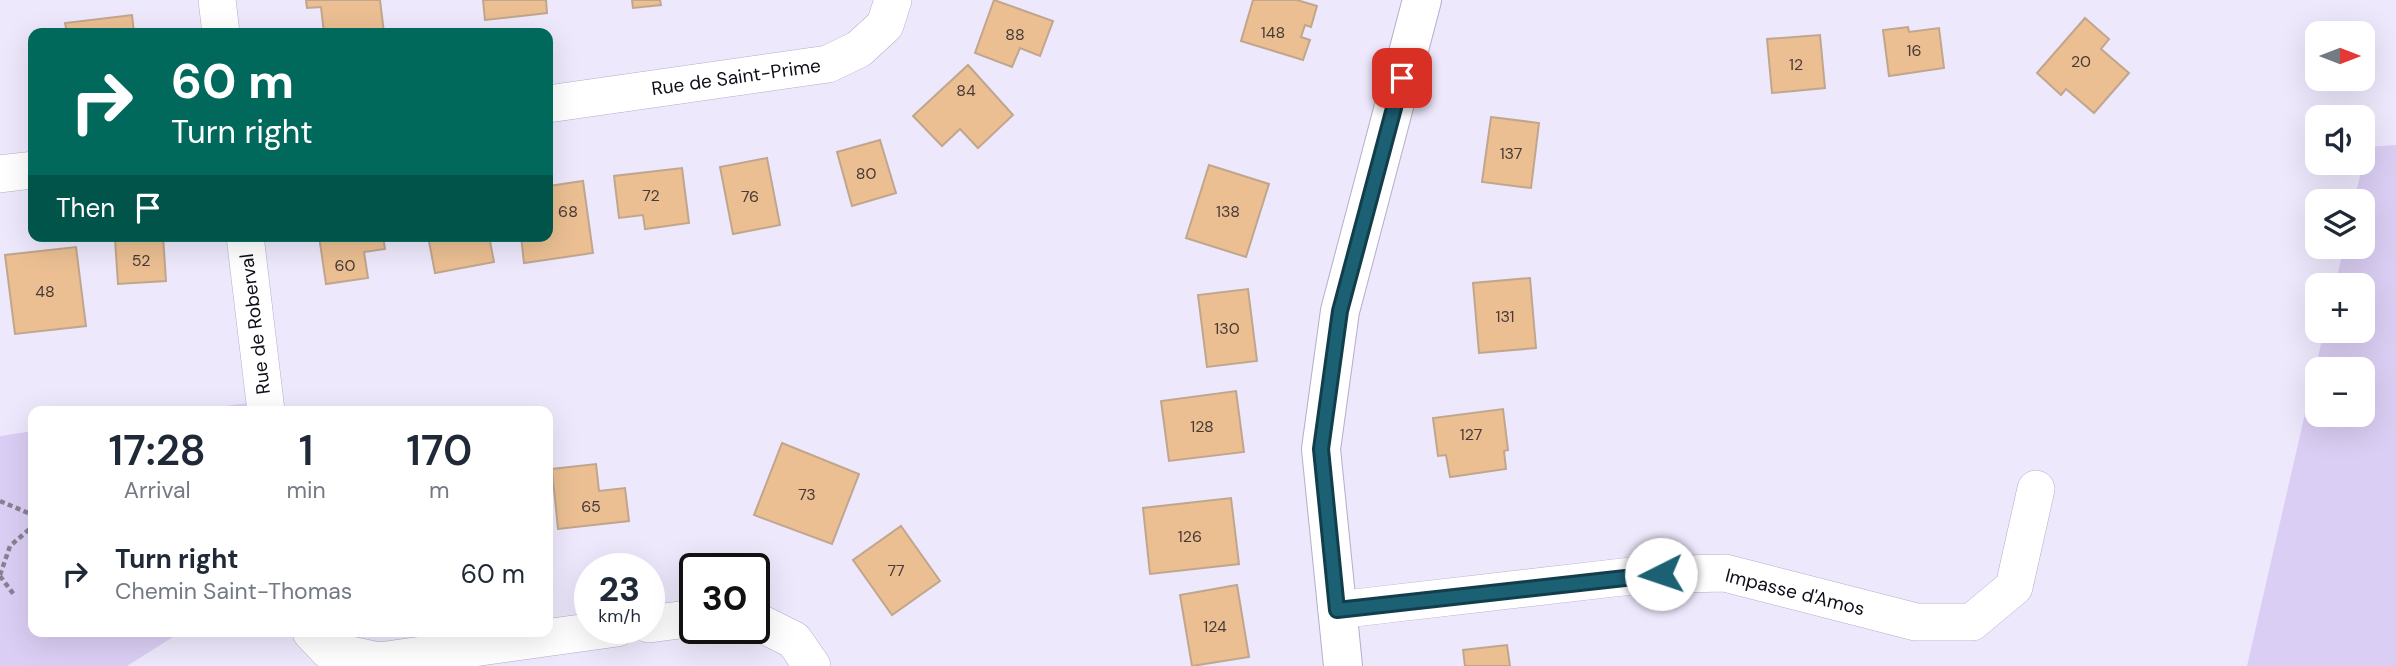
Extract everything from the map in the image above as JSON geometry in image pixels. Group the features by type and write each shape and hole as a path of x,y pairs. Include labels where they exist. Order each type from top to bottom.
{"street":[{"path":"217,0 220,28"},
{"name":"Rue de Saint-Prime","path":"553,103 828,64 859,49 886,25 893,0"},
{"path":"1343,666 1321,449 1340,311 1422,0"},
{"path":"0,174 28,171"},
{"name":"Rue de Roberval","path":"246,242 265,406"},
{"name":"Impasse d'Amos","path":"1337,610 1640,575 1725,573 1916,622 1972,622 2014,587 2036,489"},
{"path":"770,628 794,640 812,666"},
{"path":"553,637 574,634"},
{"path":"316,637 328,650 379,661 552,637"}],"path":[{"path":"0,501 28,512"},
{"path":"15,596 0,576 10,547 28,531"}],"shaded area":[{"path":"2396,145 2396,666 2247,666 2305,414 2305,427 2375,427 2375,357 2318,357 2321,343 2375,343 2375,273 2338,273 2341,259 2375,259 2375,189 2357,189 2360,175 2375,175 2375,146"},
{"path":"248,403 248,406 226,406"},
{"path":"28,432 28,637 173,637 127,666 0,666 0,436"}],"building":[{"path":"306,0 380,0 383,28 323,28 321,7 307,8"},
{"path":"483,0 546,0 547,13 485,20"},
{"path":"632,0 660,0 661,5 633,8"},
{"path":"994,0 1053,21 1040,56 1020,48 1012,67 975,53"},
{"path":"1253,0 1297,0 1317,6 1311,27 1305,25 1301,37 1310,40 1303,60 1241,41"},
{"path":"132,15 133,28 66,28 65,23"},
{"path":"2085,18 2109,39 2101,49 2129,73 2094,113 2066,89 2061,95 2037,73"},
{"path":"1908,27 1909,32 1939,28 1944,68 1889,76 1883,30"},
{"path":"1820,35 1825,88 1772,93 1767,39"},
{"path":"968,65 1013,115 978,148 960,129 942,146 913,116"},
{"path":"1491,117 1539,123 1531,188 1482,182"},
{"path":"880,140 896,193 852,206 837,152"},
{"path":"767,158 780,225 733,234 720,167"},
{"path":"1209,165 1269,184 1246,257 1186,238"},
{"path":"682,168 689,223 645,229 643,215 619,218 614,176"},
{"path":"583,181 593,253 524,263 522,242 553,242 553,185"},
{"path":"115,242 163,242 166,281 118,284"},
{"path":"320,242 384,242 385,249 364,252 368,278 326,284"},
{"path":"429,242 490,242 494,262 435,273"},
{"path":"76,247 86,326 15,334 5,255"},
{"path":"1530,278 1536,348 1479,353 1473,283"},
{"path":"1248,289 1257,361 1207,367 1198,295"},
{"path":"1236,391 1244,452 1169,461 1161,401"},
{"path":"1503,409 1508,450 1504,451 1506,469 1450,477 1446,455 1438,456 1433,418"},
{"path":"782,443 859,474 832,544 754,515"},
{"path":"596,464 599,491 625,488 629,521 558,529 553,469"},
{"path":"1231,498 1239,564 1150,574 1143,508"},
{"path":"901,526 940,581 892,615 853,560"},
{"path":"1237,585 1249,657 1192,666 1180,595"},
{"path":"1507,645 1510,666 1465,666 1463,650"}],"route":[{"path":"1402,78 1340,311 1321,449 1337,610 1661,574"}]}
